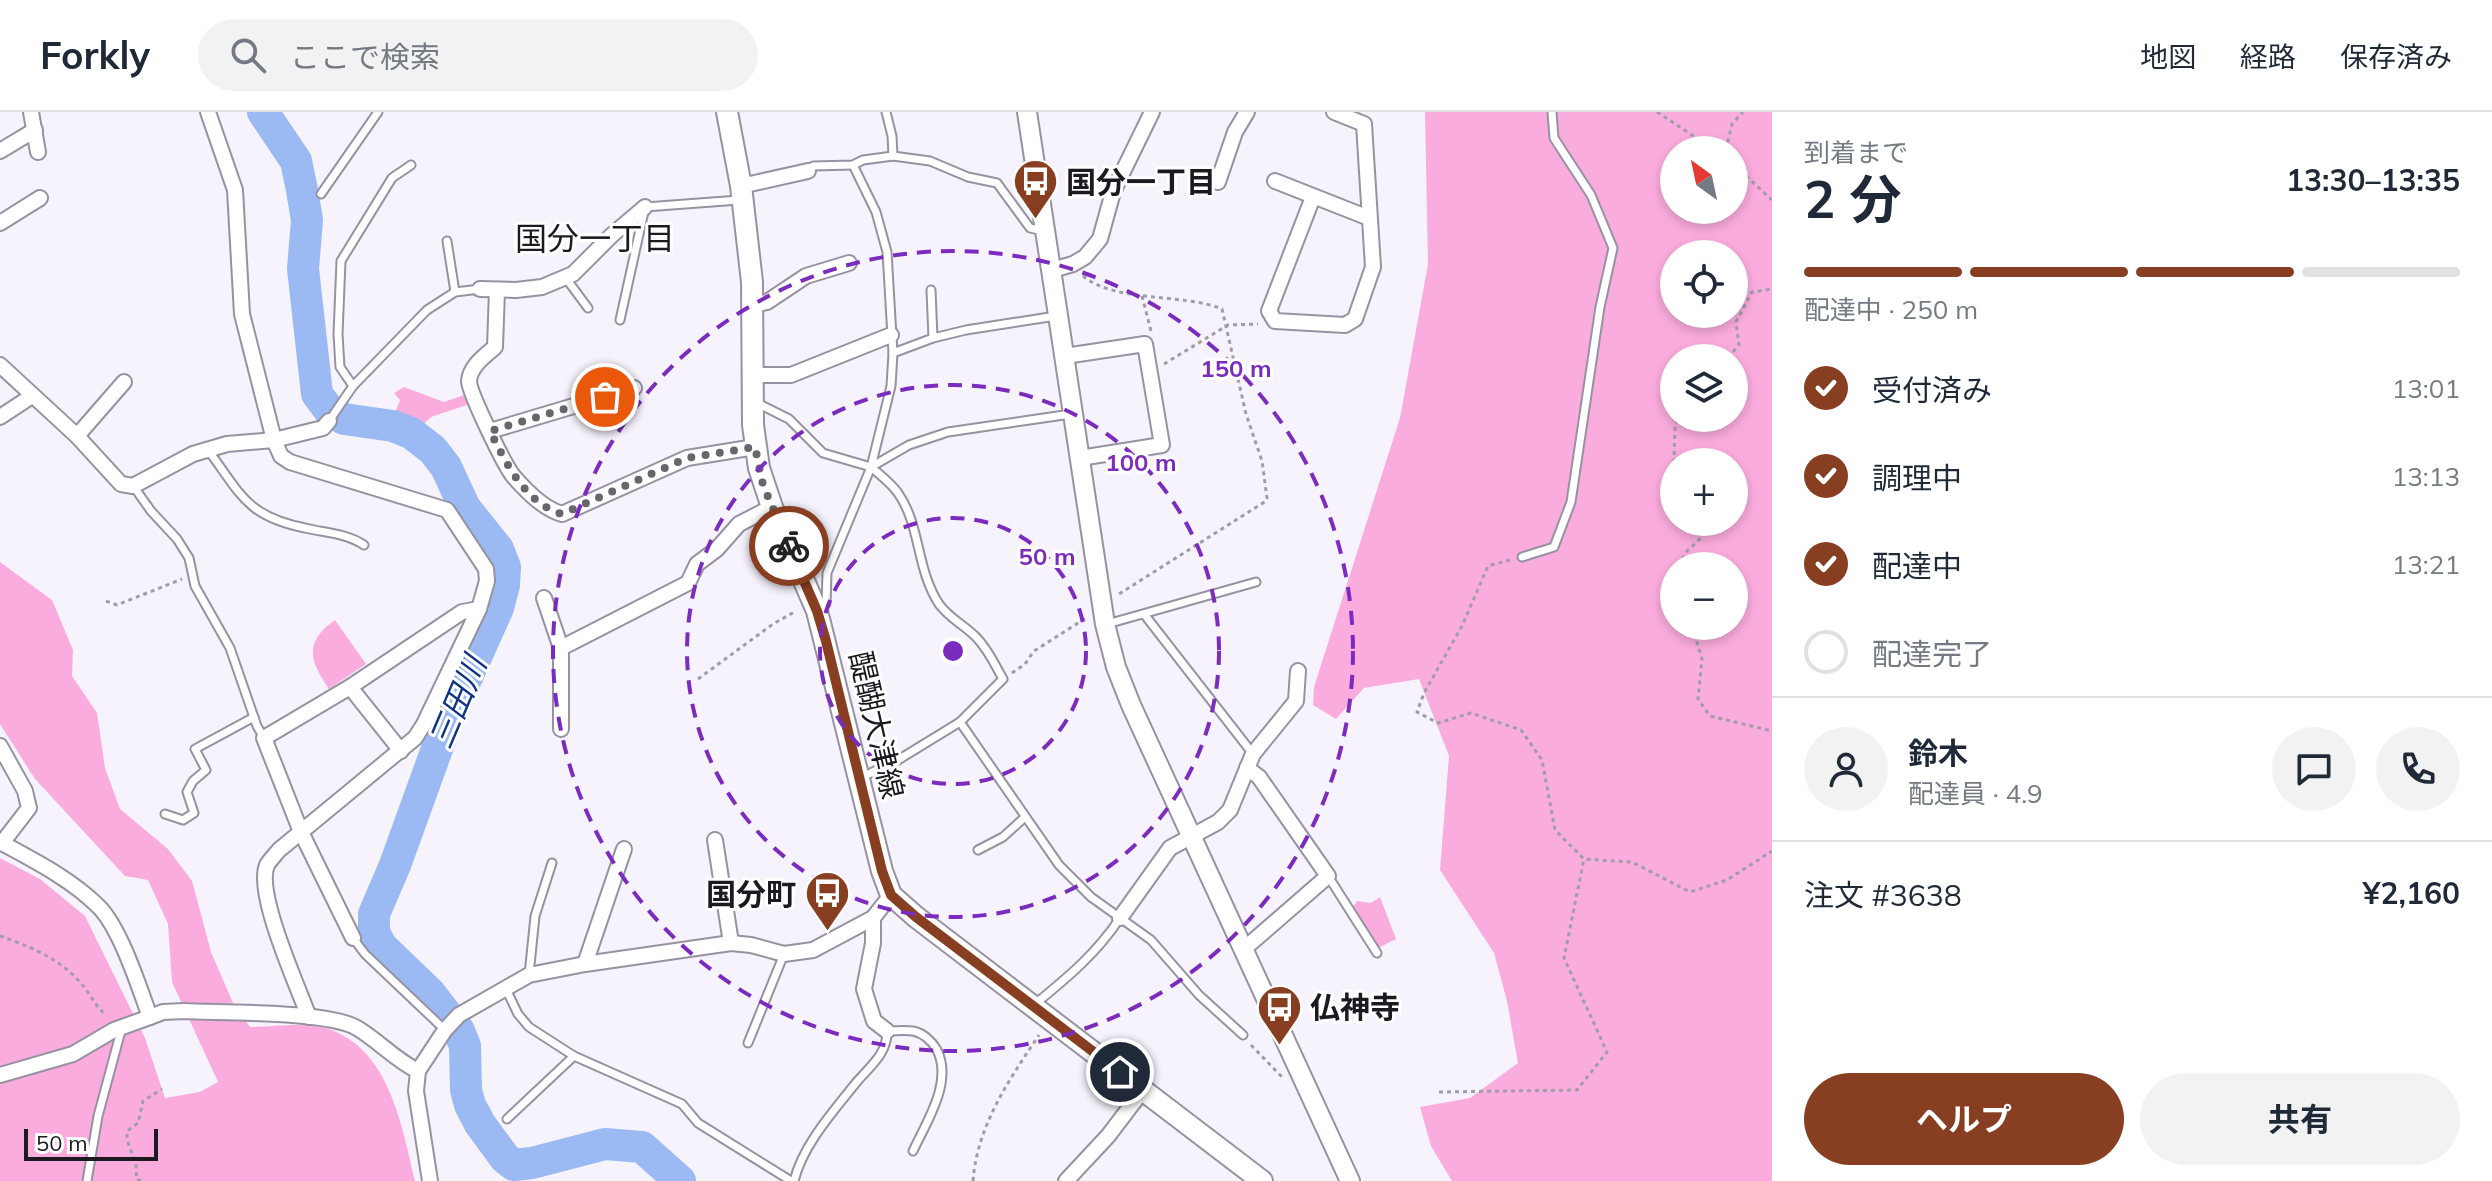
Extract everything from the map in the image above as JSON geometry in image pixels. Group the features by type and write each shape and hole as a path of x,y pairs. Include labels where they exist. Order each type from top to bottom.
{"main road":[{"name":"醍醐大津線","path":"727,112 742,193 752,305 755,447 763,485 815,606 882,871 891,895"},
{"path":"891,895 1262,1181"}],"street":[{"path":"208,112 235,190 242,314 274,440 281,456 290,462 447,510 486,569 487,581 479,609 424,724 401,751 279,850 267,866 264,885 268,906 309,1017"},
{"path":"1027,112 1103,613 1116,667 1350,1181"},
{"path":"1052,270 1085,257 1100,239 1113,192 1152,112"},
{"path":"1218,182 1235,132 1247,112"},
{"path":"1313,197 1269,311 1275,321 1345,325 1355,319 1373,267 1365,118 1334,112"},
{"path":"0,151 35,118"},
{"path":"35,118 38,152"},
{"path":"742,193 808,171"},
{"path":"1275,181 1369,218"},
{"path":"0,223 40,198"},
{"path":"480,289 542,287 573,274 645,207"},
{"path":"752,305 767,302 806,276 849,263"},
{"path":"497,290 495,347 474,366 469,382 512,475 549,510 562,514 687,458 755,447"},
{"path":"753,375 791,375 891,335"},
{"path":"1065,356 1145,344 1162,445 1080,458"},
{"path":"0,365 77,436 121,484 133,486 193,454 227,444 274,440 323,428 333,415"},
{"path":"77,436 124,382"},
{"path":"490,431 634,388"},
{"path":"0,417 32,396"},
{"path":"561,648 688,583 697,564 717,549 739,524 772,507"},
{"path":"544,598 561,648 561,729"},
{"path":"353,938 301,832 264,738 350,687 462,612 479,609"},
{"path":"1120,918 1170,848 1218,822 1230,810 1250,761 1296,701 1298,671"},
{"path":"350,687 401,751"},
{"path":"0,746 25,791 29,808 1,843 66,881 100,907 125,950 150,1017"},
{"path":"1244,949 1328,876 1250,761"},
{"path":"715,840 731,943"},
{"path":"585,964 624,849"},
{"path":"430,1181 416,1091 418,1071 446,1028 459,1015 529,975 585,964 731,943 784,954 813,950 873,918 891,895"},
{"path":"873,918 873,943 864,989 874,1021 887,1031"},
{"path":"0,1075 73,1054 122,1027 163,1012 184,1011 309,1017 356,1027 400,1062 418,1071"},
{"path":"1066,1181 1108,1136 1143,1090"}],"lane":[{"path":"321,194 378,112"},
{"path":"886,112 893,156"},
{"path":"1522,557 1554,547 1571,502 1600,307 1613,248 1591,195 1554,138 1552,112"},
{"path":"808,171 813,166 830,163 853,165 863,160 893,156 930,161 968,177 997,183 1030,228 1045,232"},
{"path":"353,386 340,367 341,261 392,178 411,165"},
{"path":"815,606 826,604 827,573 871,467 891,386 893,353 887,252 876,212 853,165"},
{"path":"620,320 645,207 742,193"},
{"path":"447,241 455,292"},
{"path":"565,277 588,308"},
{"path":"333,415 353,386 427,310 455,292 480,289"},
{"path":"931,290 933,338"},
{"path":"893,353 966,330 1058,316"},
{"path":"753,401 789,419 823,453 871,467 898,493 916,537 919,560 939,603 989,653 1003,679 960,722 898,760 858,779"},
{"path":"871,467 909,445 948,432 1073,414"},
{"path":"208,450 249,506 267,518 351,536 364,545"},
{"path":"133,486 189,558 195,586 230,648 264,738"},
{"path":"1103,613 1144,614 1256,582"},
{"path":"1144,614 1250,761"},
{"path":"165,814 183,820 194,813 187,792 193,781 206,770 195,749 254,717"},
{"path":"960,722 1059,865 1091,897 1151,940 1199,995 1243,1035"},
{"path":"978,850 1003,837 1025,817"},
{"path":"529,975 535,916 552,863"},
{"path":"1328,876 1377,953"},
{"path":"1033,1005 1080,968 1104,942 1120,918"},
{"path":"353,938 365,954 446,1028"},
{"path":"748,1043 784,954"},
{"path":"505,987 518,1014 529,1027 574,1056 682,1104 698,1123 793,1181 808,1147 857,1082 877,1061 885,1045 887,1031 915,1031 933,1043 944,1069 942,1085 913,1151"},
{"path":"87,1181 98,1116 122,1027"},
{"path":"507,1119 574,1056"}],"path":[{"path":"1657,112 1694,136"},
{"path":"1729,136 1732,124 1743,112"},
{"path":"1748,178 1772,200"},
{"path":"1003,679 1025,664 1034,651 1083,620 1103,613 1266,501 1262,461 1246,414 1222,309 1207,302 1141,295 1088,280 1073,264"},
{"path":"1739,344 1736,322 1752,292 1772,289"},
{"path":"1141,295 1153,336 1145,344"},
{"path":"1149,369 1162,366 1228,325 1258,324 1272,316"},
{"path":"1686,552 1703,536"},
{"path":"1522,557 1488,566 1462,626 1424,693 1417,712 1438,723 1471,713 1521,730 1542,760 1555,830 1584,859 1632,862 1690,892 1727,880 1772,851"},
{"path":"106,601 117,605 193,574"},
{"path":"698,679 773,624 815,606"},
{"path":"1696,640 1702,659 1698,699 1710,716 1772,731"},
{"path":"1439,1092 1577,1090 1607,1052 1564,958 1584,859"},
{"path":"0,936 24,944 54,960 79,980 98,1008 122,1027"},
{"path":"973,1181 979,1141 1000,1095 1050,1019"},
{"path":"1243,1035 1290,1086 1306,1085"},
{"path":"141,1181 136,1179 138,1164 126,1143 127,1131 138,1123 143,1101 162,1089"}],"shaded area":[{"path":"1425,112 1772,112 1772,1181 1452,1181 1431,1146 1420,1107 1470,1098 1518,1063 1507,1001 1494,953 1440,870 1449,756 1419,679 1364,688 1336,719 1313,705 1314,687 1400,418 1428,264"},
{"path":"404,387 444,402 467,394 470,404 431,417 417,431 394,416 400,400 394,393"},
{"path":"0,562 52,600 73,650 72,676 97,713 105,768 120,809 168,849 192,881 211,952 233,1003 250,1027 317,1026 347,1037 364,1052 378,1070 398,1113 415,1181 0,1181 0,858 40,879 85,916 145,1038 165,1098 200,1092 218,1082 172,982 168,924 148,880 125,876 35,779 0,724"},
{"path":"335,620 366,664 329,689 317,669 313,652 318,636"},
{"path":"1380,897 1396,939 1378,948 1353,907 1357,901 1371,903"}],"waterway":[{"name":"三田川","path":"263,112 296,161 302,190 307,220 303,269 317,394 329,410 344,419 393,426 411,433 433,450 446,467 465,508 498,549 505,567 498,608 446,724 374,914 374,932 381,946 430,993 459,1031 465,1046 466,1090 470,1105 505,1158 514,1165 605,1144 642,1147 680,1181"}],"way so far":[{"path":"605,397 490,431 512,475 549,510 562,514 687,458 755,447 763,485 789,546"}],"place":[{"name":"国分一丁目","path":"1035,221"},
{"name":"国分町","path":"827,933"},
{"name":"仏神寺","path":"1279,1046"}],"district":[{"name":"国分一丁目","path":"595,238"}],"route":[{"path":"789,546 817,611 826,641 866,810 891,895 1120,1072"}]}
